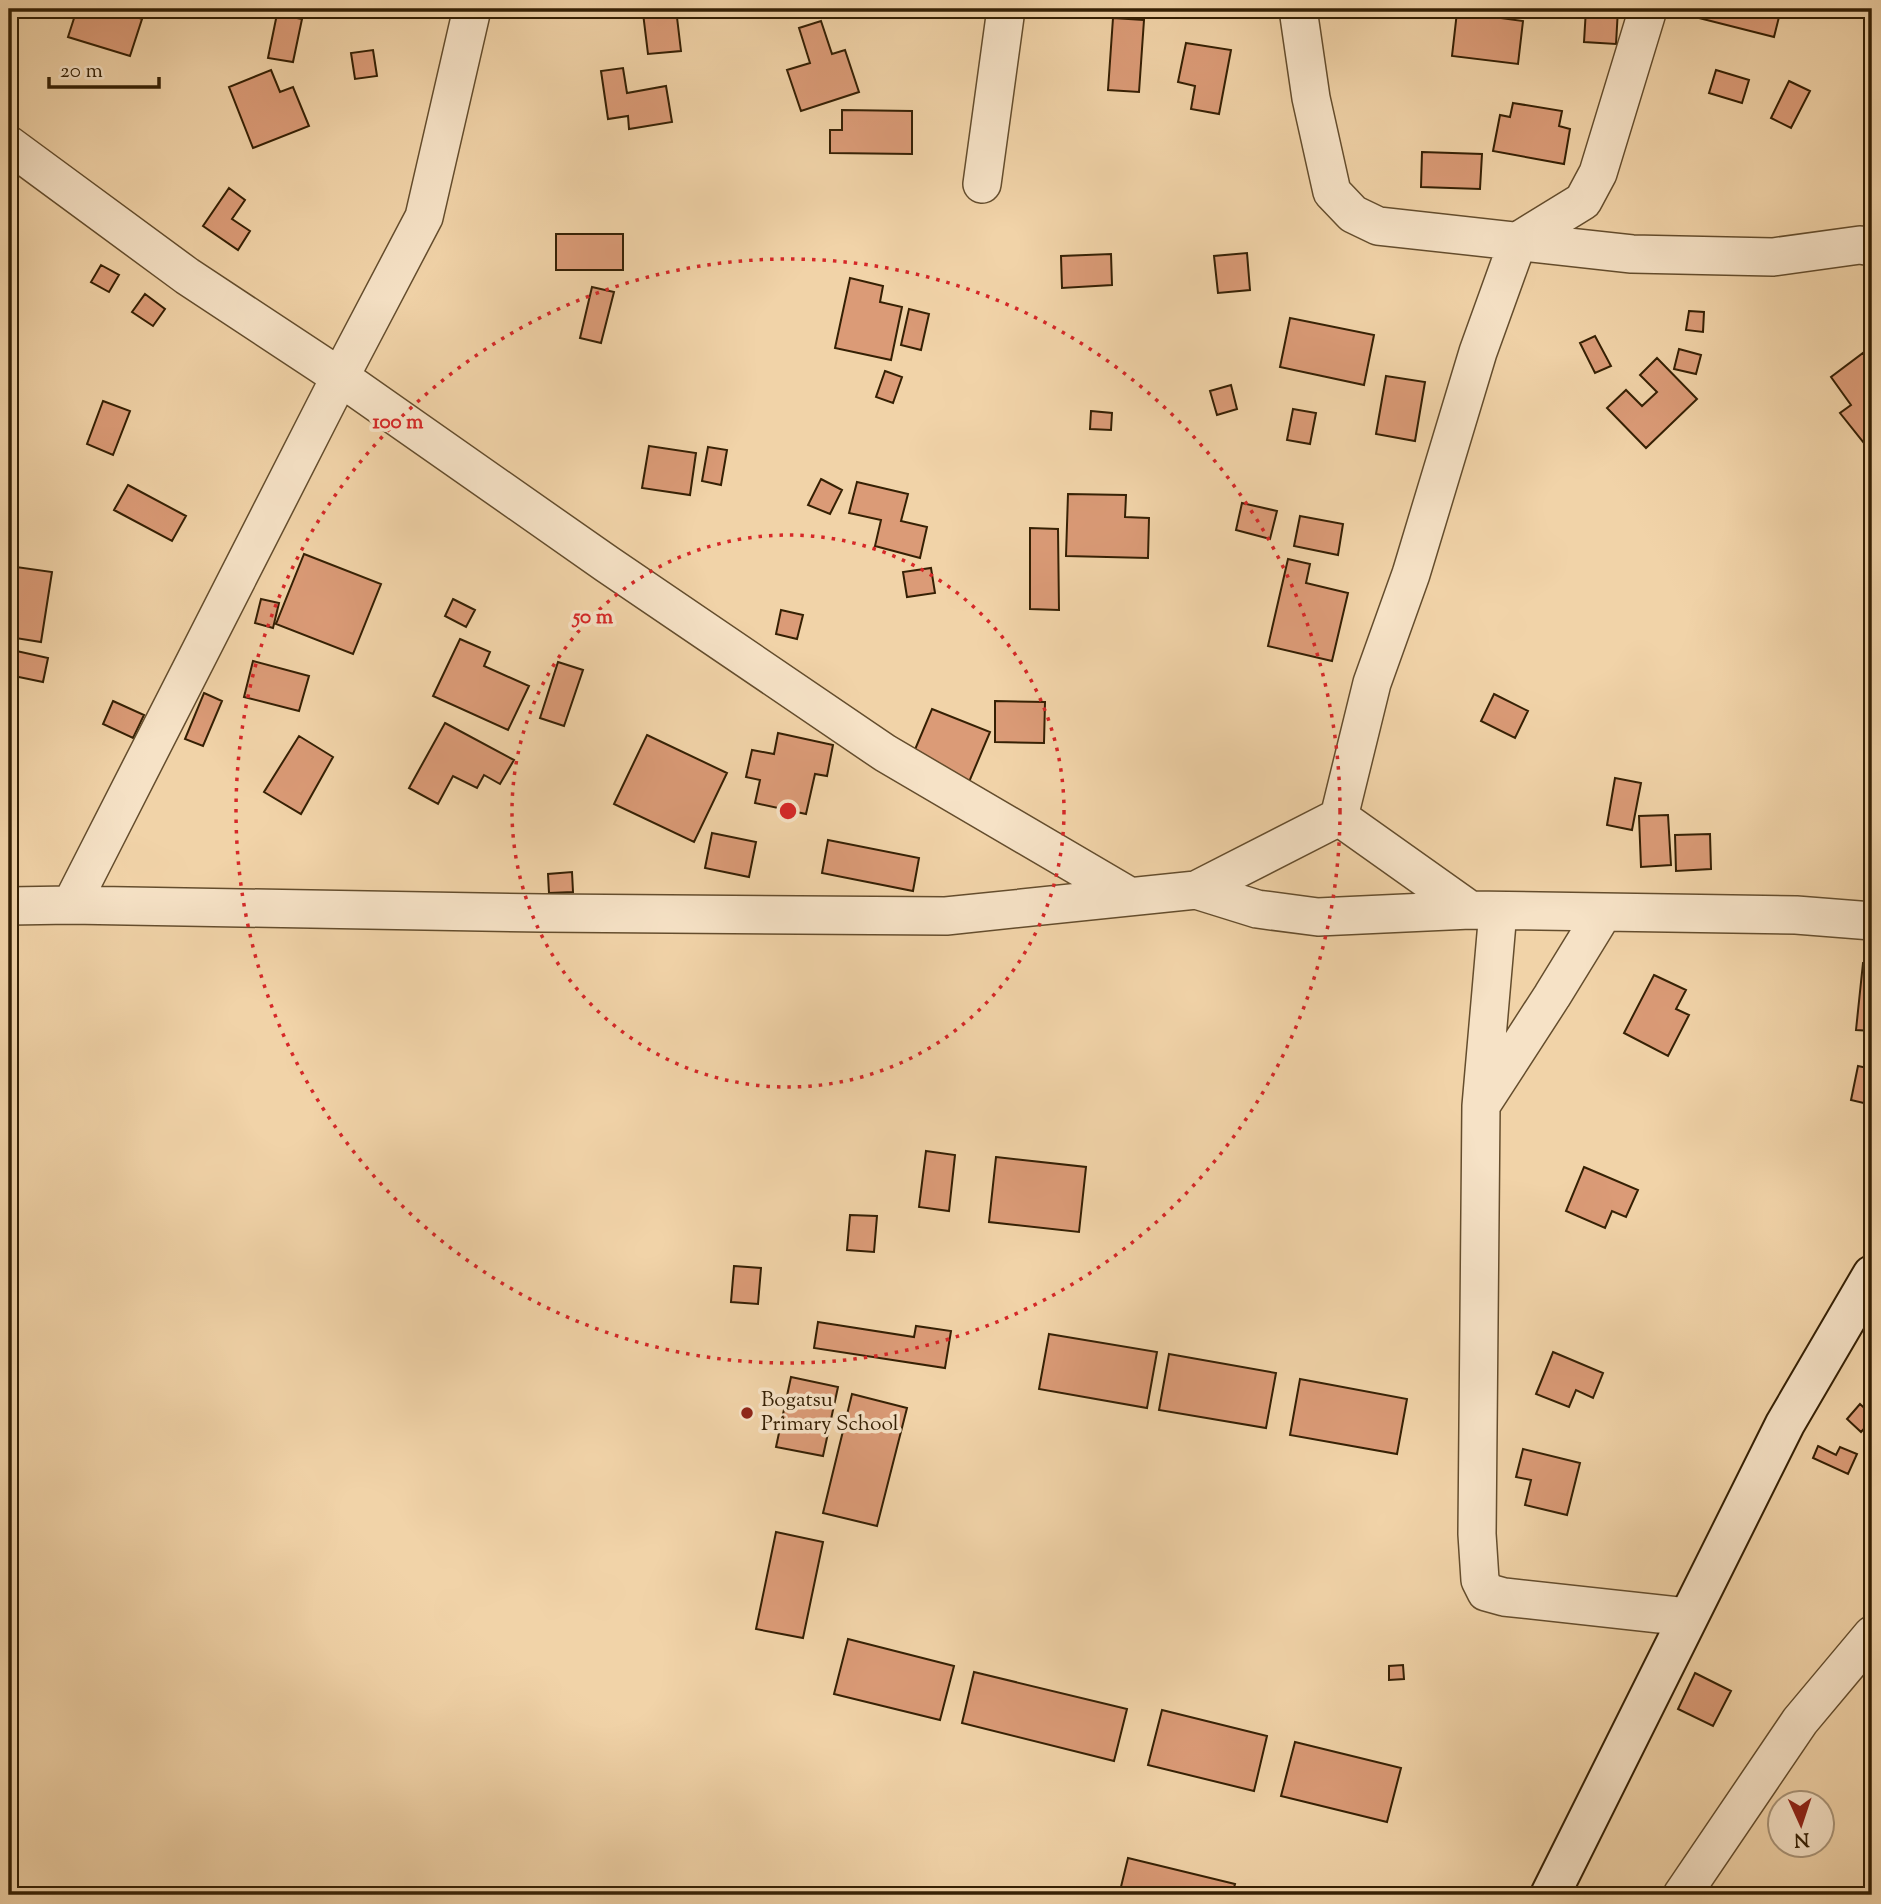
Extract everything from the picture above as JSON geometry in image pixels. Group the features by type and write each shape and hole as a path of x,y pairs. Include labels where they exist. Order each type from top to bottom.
{"street":[{"path":"71,905 424,217 471,9"},
{"path":"982,184 1006,9"},
{"path":"1298,9 1311,99 1332,192 1353,214 1378,226 1632,254 1760,257 1860,245 1872,247"},
{"path":"9,906 946,916 1196,890 1339,817 1372,683 1411,574 1478,352 1518,241 1583,201 1598,173 1648,9"},
{"path":"9,145 187,276 340,377 607,564 885,753 1129,896"},
{"path":"1339,817 1484,911"},
{"path":"1196,890 1256,909 1318,917 1484,911 1796,915 1872,921"},
{"path":"1484,911 1477,1534 1480,1580 1486,1592 1504,1597 1687,1618"},
{"path":"1481,1106 1603,913"},
{"path":"1550,1895 1784,1424 1872,1275"},
{"path":"1682,1895 1800,1721 1872,1635"}],"building":[{"path":"77,9 133,9 131,15 142,19 130,56 68,37"},
{"path":"676,9 681,51 648,54 643,13"},
{"path":"1586,9 1618,9 1616,44 1584,42"},
{"path":"1697,9 1781,9 1774,37 1695,17"},
{"path":"1457,12 1523,21 1518,64 1452,56"},
{"path":"277,14 302,19 293,62 268,58"},
{"path":"1113,18 1144,20 1139,92 1108,90"},
{"path":"821,21 832,54 845,50 859,92 801,111 787,70 810,63 799,28"},
{"path":"1186,43 1231,50 1219,114 1191,109 1195,86 1178,82"},
{"path":"373,50 377,76 355,79 351,53"},
{"path":"623,68 627,93 666,86 672,122 629,129 628,116 608,119 601,71"},
{"path":"271,70 280,92 293,87 309,126 253,148 229,87"},
{"path":"1716,70 1749,80 1742,103 1709,93"},
{"path":"1789,81 1810,91 1791,128 1771,118"},
{"path":"1513,103 1562,111 1559,126 1570,129 1564,164 1493,151 1500,115 1510,117"},
{"path":"842,110 912,111 912,154 830,153 830,130 842,130"},
{"path":"1422,152 1482,154 1480,189 1421,187"},
{"path":"229,188 245,200 232,219 250,231 238,250 203,226"},
{"path":"556,234 623,234 623,270 556,270"},
{"path":"1247,253 1250,290 1218,293 1214,256"},
{"path":"1111,254 1112,285 1062,288 1061,256"},
{"path":"101,265 119,275 109,292 91,282"},
{"path":"850,278 883,286 880,302 902,307 891,360 835,348"},
{"path":"592,287 614,292 601,343 580,338"},
{"path":"145,294 165,309 153,326 132,312"},
{"path":"909,309 929,314 921,350 901,345"},
{"path":"1689,311 1704,312 1703,332 1686,330"},
{"path":"1290,318 1374,335 1364,385 1280,367"},
{"path":"1595,336 1611,366 1595,373 1580,343"},
{"path":"1679,349 1701,355 1696,374 1674,369"},
{"path":"1863,353 1872,365 1872,445 1868,448 1840,413 1851,405 1831,377"},
{"path":"1657,358 1697,399 1646,448 1607,408 1626,390 1642,406 1657,392 1640,375"},
{"path":"885,371 902,377 893,403 876,397"},
{"path":"1386,376 1425,382 1415,441 1376,434"},
{"path":"1231,385 1237,409 1217,415 1210,391"},
{"path":"103,401 130,411 113,455 87,444"},
{"path":"1293,409 1316,413 1310,444 1287,440"},
{"path":"1091,411 1112,413 1111,430 1090,429"},
{"path":"649,446 696,453 690,495 642,488"},
{"path":"708,447 727,450 721,485 702,481"},
{"path":"821,479 842,490 830,514 808,505"},
{"path":"857,482 908,494 901,521 927,527 920,558 875,546 881,520 849,513"},
{"path":"128,485 186,516 172,541 114,510"},
{"path":"1068,494 1126,495 1125,517 1149,518 1148,558 1066,556"},
{"path":"1242,503 1277,511 1270,539 1236,530"},
{"path":"1300,516 1343,524 1338,555 1294,546"},
{"path":"1030,528 1058,529 1059,610 1030,609"},
{"path":"304,554 381,584 353,654 276,624"},
{"path":"1288,559 1310,564 1306,583 1348,593 1332,661 1268,646"},
{"path":"9,566 52,572 41,642 9,637"},
{"path":"931,568 935,593 907,597 903,572"},
{"path":"261,599 279,603 273,628 255,623"},
{"path":"453,599 475,610 466,627 445,616"},
{"path":"781,610 803,615 797,639 776,634"},
{"path":"460,639 490,652 484,666 529,686 508,730 433,696"},
{"path":"12,650 48,658 43,682 9,675"},
{"path":"253,661 309,676 299,711 244,697"},
{"path":"558,662 583,670 564,726 540,718"},
{"path":"204,693 222,701 203,746 185,739"},
{"path":"1494,694 1528,711 1515,738 1481,721"},
{"path":"113,701 144,715 133,738 103,724"},
{"path":"995,701 1045,702 1044,743 995,742"},
{"path":"932,709 990,732 969,782 911,759"},
{"path":"445,723 514,760 500,784 484,775 477,788 453,776 438,804 409,788"},
{"path":"778,733 833,745 827,776 815,774 806,814 755,803 760,780 746,777 752,750 774,754"},
{"path":"647,735 727,773 694,842 614,804"},
{"path":"299,736 333,757 301,814 264,792"},
{"path":"1615,778 1641,783 1632,830 1607,825"},
{"path":"1668,815 1671,865 1641,867 1639,816"},
{"path":"712,833 756,842 749,877 705,868"},
{"path":"1710,834 1711,869 1676,871 1675,835"},
{"path":"828,840 919,858 913,891 822,873"},
{"path":"572,872 573,892 549,893 548,874"},
{"path":"1863,963 1872,964 1872,1031 1856,1030"},
{"path":"1654,975 1686,990 1676,1009 1689,1015 1668,1056 1624,1033"},
{"path":"1858,1066 1872,1069 1872,1105 1851,1100"},
{"path":"926,1151 955,1155 949,1211 919,1207"},
{"path":"996,1157 1086,1167 1079,1232 989,1222"},
{"path":"1584,1167 1638,1190 1626,1217 1612,1211 1605,1228 1566,1211"},
{"path":"850,1215 877,1216 874,1252 847,1250"},
{"path":"734,1266 761,1268 758,1304 731,1302"},
{"path":"818,1322 914,1337 916,1326 951,1331 945,1368 814,1348"},
{"path":"1049,1334 1157,1352 1147,1408 1039,1389"},
{"path":"1553,1352 1603,1373 1593,1398 1576,1390 1569,1407 1536,1394"},
{"path":"1169,1354 1276,1373 1266,1428 1159,1410"},
{"path":"791,1377 838,1387 823,1456 776,1447"},
{"path":"1300,1379 1407,1399 1397,1454 1290,1435"},
{"path":"852,1394 907,1408 877,1526 823,1513"},
{"path":"1860,1404 1872,1415 1872,1420 1861,1432 1847,1419"},
{"path":"1818,1446 1836,1455 1840,1447 1857,1454 1848,1474 1813,1458"},
{"path":"1523,1449 1580,1463 1567,1515 1525,1505 1531,1480 1516,1477"},
{"path":"776,1532 823,1542 803,1638 756,1629"},
{"path":"848,1639 954,1666 940,1720 834,1694"},
{"path":"1403,1665 1404,1679 1389,1680 1389,1666"},
{"path":"974,1672 1127,1709 1114,1761 962,1723"},
{"path":"1695,1673 1731,1691 1713,1726 1678,1709"},
{"path":"1162,1710 1267,1736 1254,1791 1148,1765"},
{"path":"1295,1742 1401,1768 1387,1822 1281,1796"},
{"path":"1128,1858 1235,1884 1232,1895 1119,1895"},
{"path":"742,1887 781,1890 781,1895 741,1895"},
{"path":"1262,1888 1290,1895 1261,1895"}],"place":[{"name":"Bogatsu Primary School","path":"747,1413"}]}
